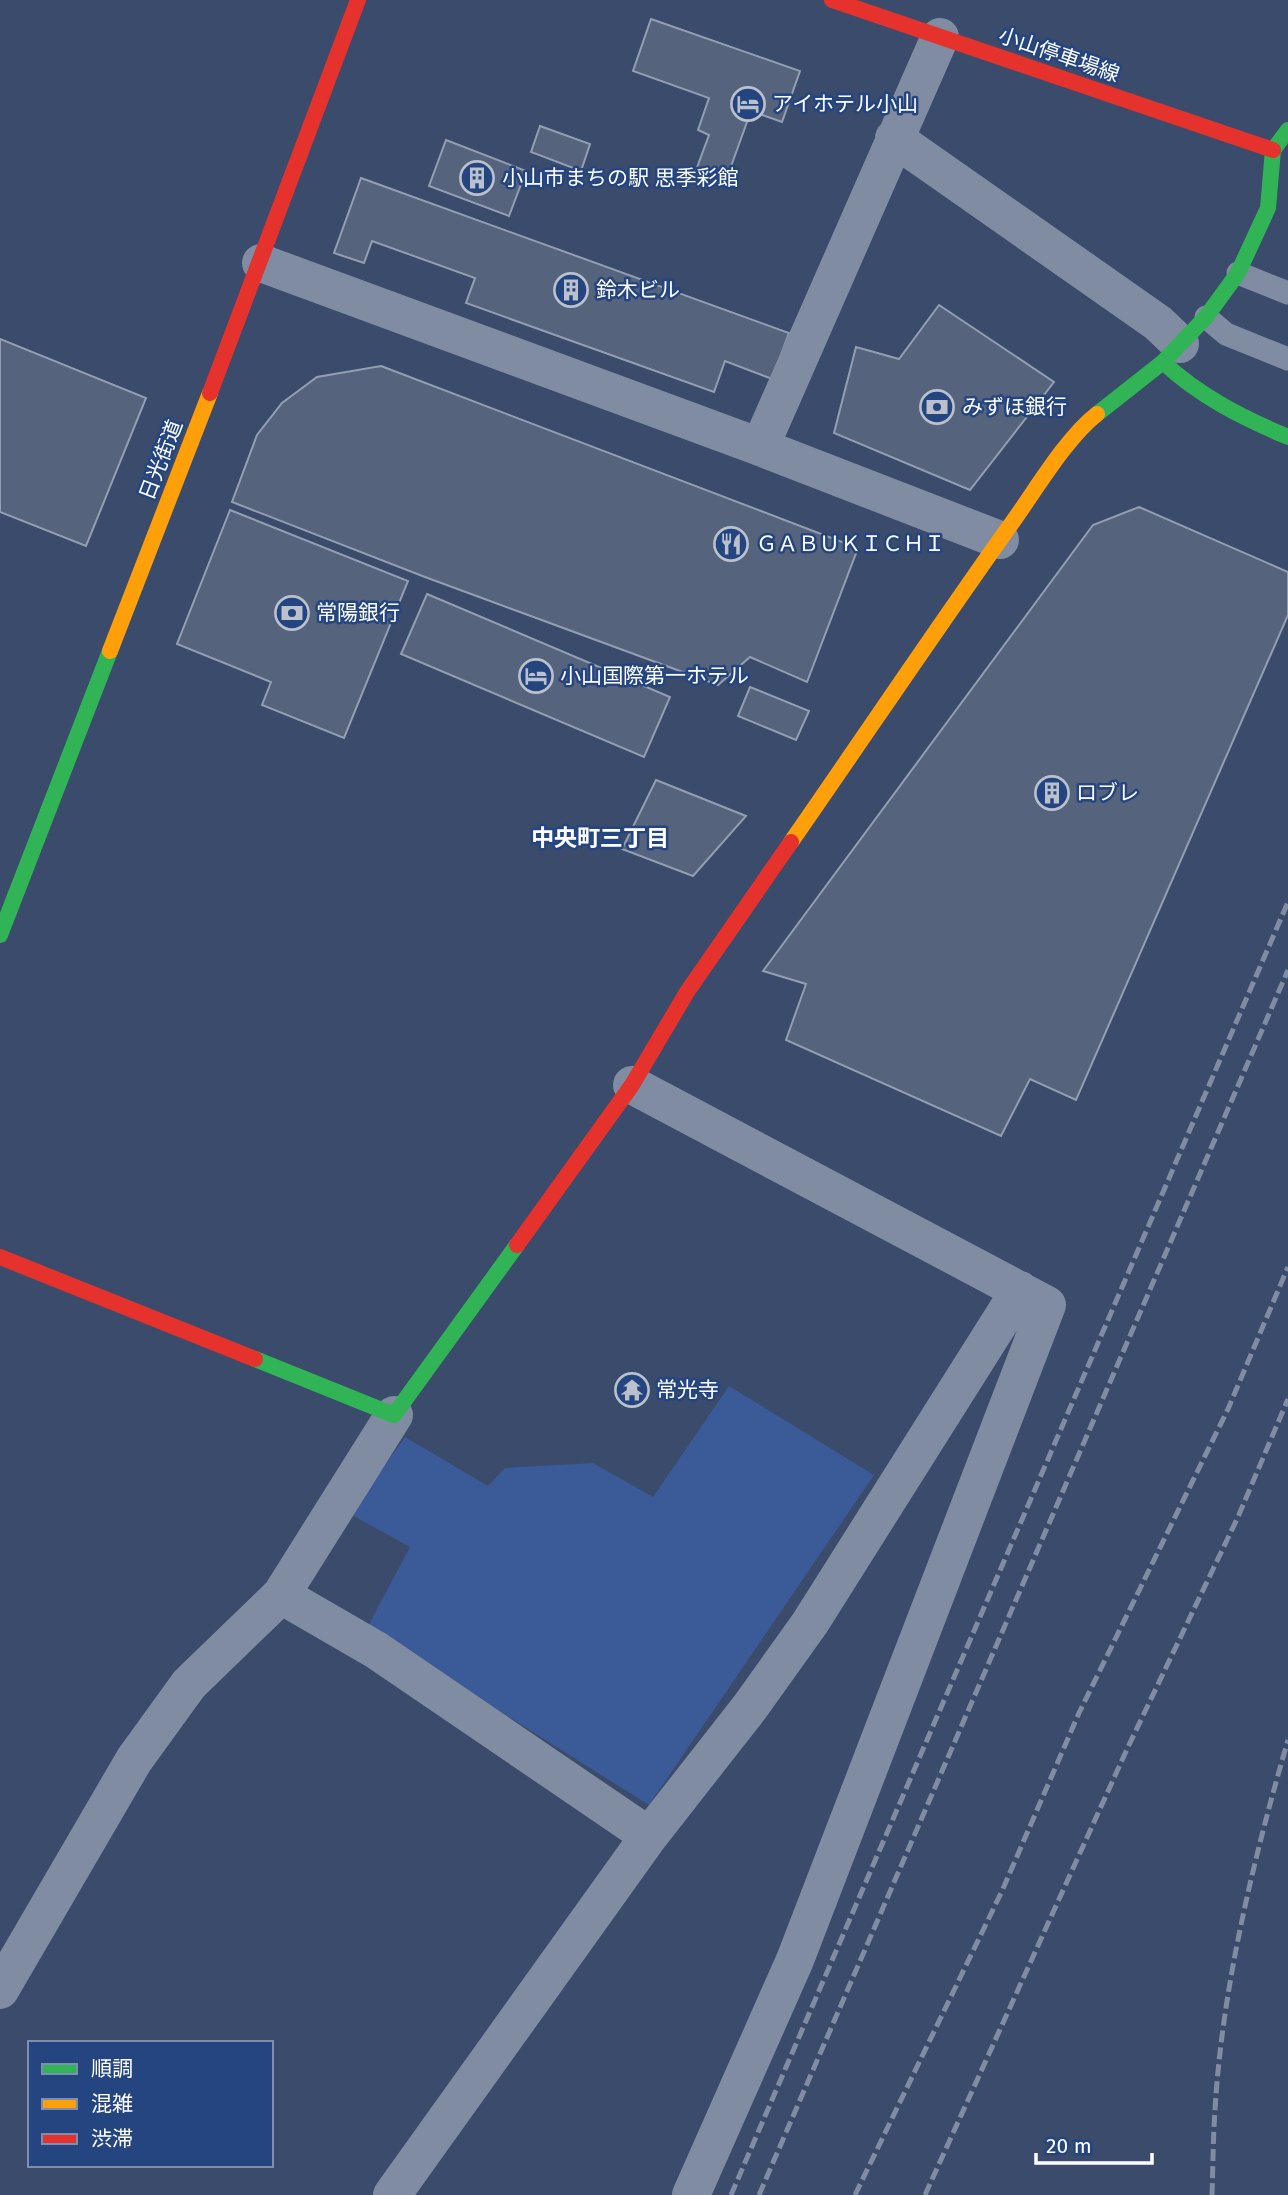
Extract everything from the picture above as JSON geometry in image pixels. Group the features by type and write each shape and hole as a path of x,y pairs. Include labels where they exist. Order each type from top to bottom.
{"street":[{"name":"日光街道","path":"0,935 261,263 358,0"},
{"name":"小山停車場線","path":"832,0 1273,150"},
{"path":"760,447 940,37"},
{"path":"894,138 1158,323 1186,384 1247,419 1288,437"},
{"path":"0,1990 134,1760 189,1684 281,1595 394,1415 632,1085 687,992 1000,540 1089,420 1171,353 1206,317 1238,273 1278,212 1273,150"},
{"path":"261,263 760,447 1000,540"},
{"path":"632,1085 1047,1305 795,1960 691,2195"},
{"path":"0,1257 394,1415"},
{"path":"392,2195 649,1836 751,1707 810,1623 1020,1290"},
{"path":"281,1595 376,1650 649,1836"}],"lane":[{"path":"1273,150 1288,129"},
{"path":"1238,273 1288,293"},
{"path":"1206,317 1226,334 1288,359"}],"shaded area":[{"path":"729,1386 874,1475 649,1805 367,1628 410,1547 350,1514 405,1437 488,1486 505,1468 593,1463 653,1497"}],"building":[{"name":"アイホテル小山","path":"651,19 800,71 782,122 751,111 725,183 695,173 709,135 698,130 709,98 633,71"},
{"path":"540,126 590,144 581,171 531,152"},
{"name":"小山市まちの駅 思季彩館","path":"446,140 526,171 509,216 429,186"},
{"name":"鈴木ビル","path":"361,178 789,333 772,379 725,361 714,392 466,303 475,278 372,241 364,263 334,253"},
{"name":"みずほ銀行","path":"939,305 1054,382 970,490 834,433 856,347 899,359"},
{"path":"0,339 146,398 86,546 0,512"},
{"path":"381,366 858,548 807,682 750,657 718,685 425,577 232,502 257,435 282,403 317,377"},
{"name":"ロブレ","path":"1139,507 1288,572 1288,615 1076,1100 1030,1079 1001,1136 786,1040 806,984 763,971 1093,525"},
{"name":"常陽銀行","path":"230,510 408,581 344,738 262,705 271,682 177,644"},
{"name":"小山国際第一ホテル","path":"427,594 670,697 644,757 401,654"},
{"path":"750,687 809,711 796,740 738,716"},
{"path":"656,780 746,816 693,876 622,849"}],"railway":[{"path":"731,2195 1288,902"},
{"path":"759,2195 1288,970"},
{"path":"855,2195 1002,1891 1079,1713 1228,1409 1288,1267"},
{"path":"925,2195 1128,1747 1238,1517 1288,1399"},
{"path":"1212,2195 1219,2064 1232,1970 1263,1830 1288,1740"}],"traffic: fast":[{"path":"1097,414 1163,362 1206,317 1238,273 1268,208 1273,150 1288,130"},
{"path":"1163,362 1222,405 1288,437"},
{"path":"0,935 110,651"},
{"path":"255,1359 394,1415 517,1245"}],"traffic: slow":[{"path":"110,651 210,393"},
{"path":"791,842 1050,467 1073,437 1097,414"}],"traffic: jam":[{"path":"210,393 358,0"},
{"path":"832,0 1273,150"},
{"path":"517,1245 632,1085 687,992 791,842"},
{"path":"0,1257 255,1359"}],"place":[{"name":"アイホテル小山","path":"748,104"},
{"name":"小山市まちの駅 思季彩館","path":"477,178"},
{"name":"鈴木ビル","path":"571,290"},
{"name":"みずほ銀行","path":"937,407"},
{"name":"ＧＡＢＵＫＩＣＨＩ","path":"731,544"},
{"name":"常陽銀行","path":"292,613"},
{"name":"小山国際第一ホテル","path":"536,676"},
{"name":"ロブレ","path":"1052,793"},
{"name":"常光寺","path":"632,1390"}],"district":[{"name":"中央町三丁目","path":"600,838"}]}
